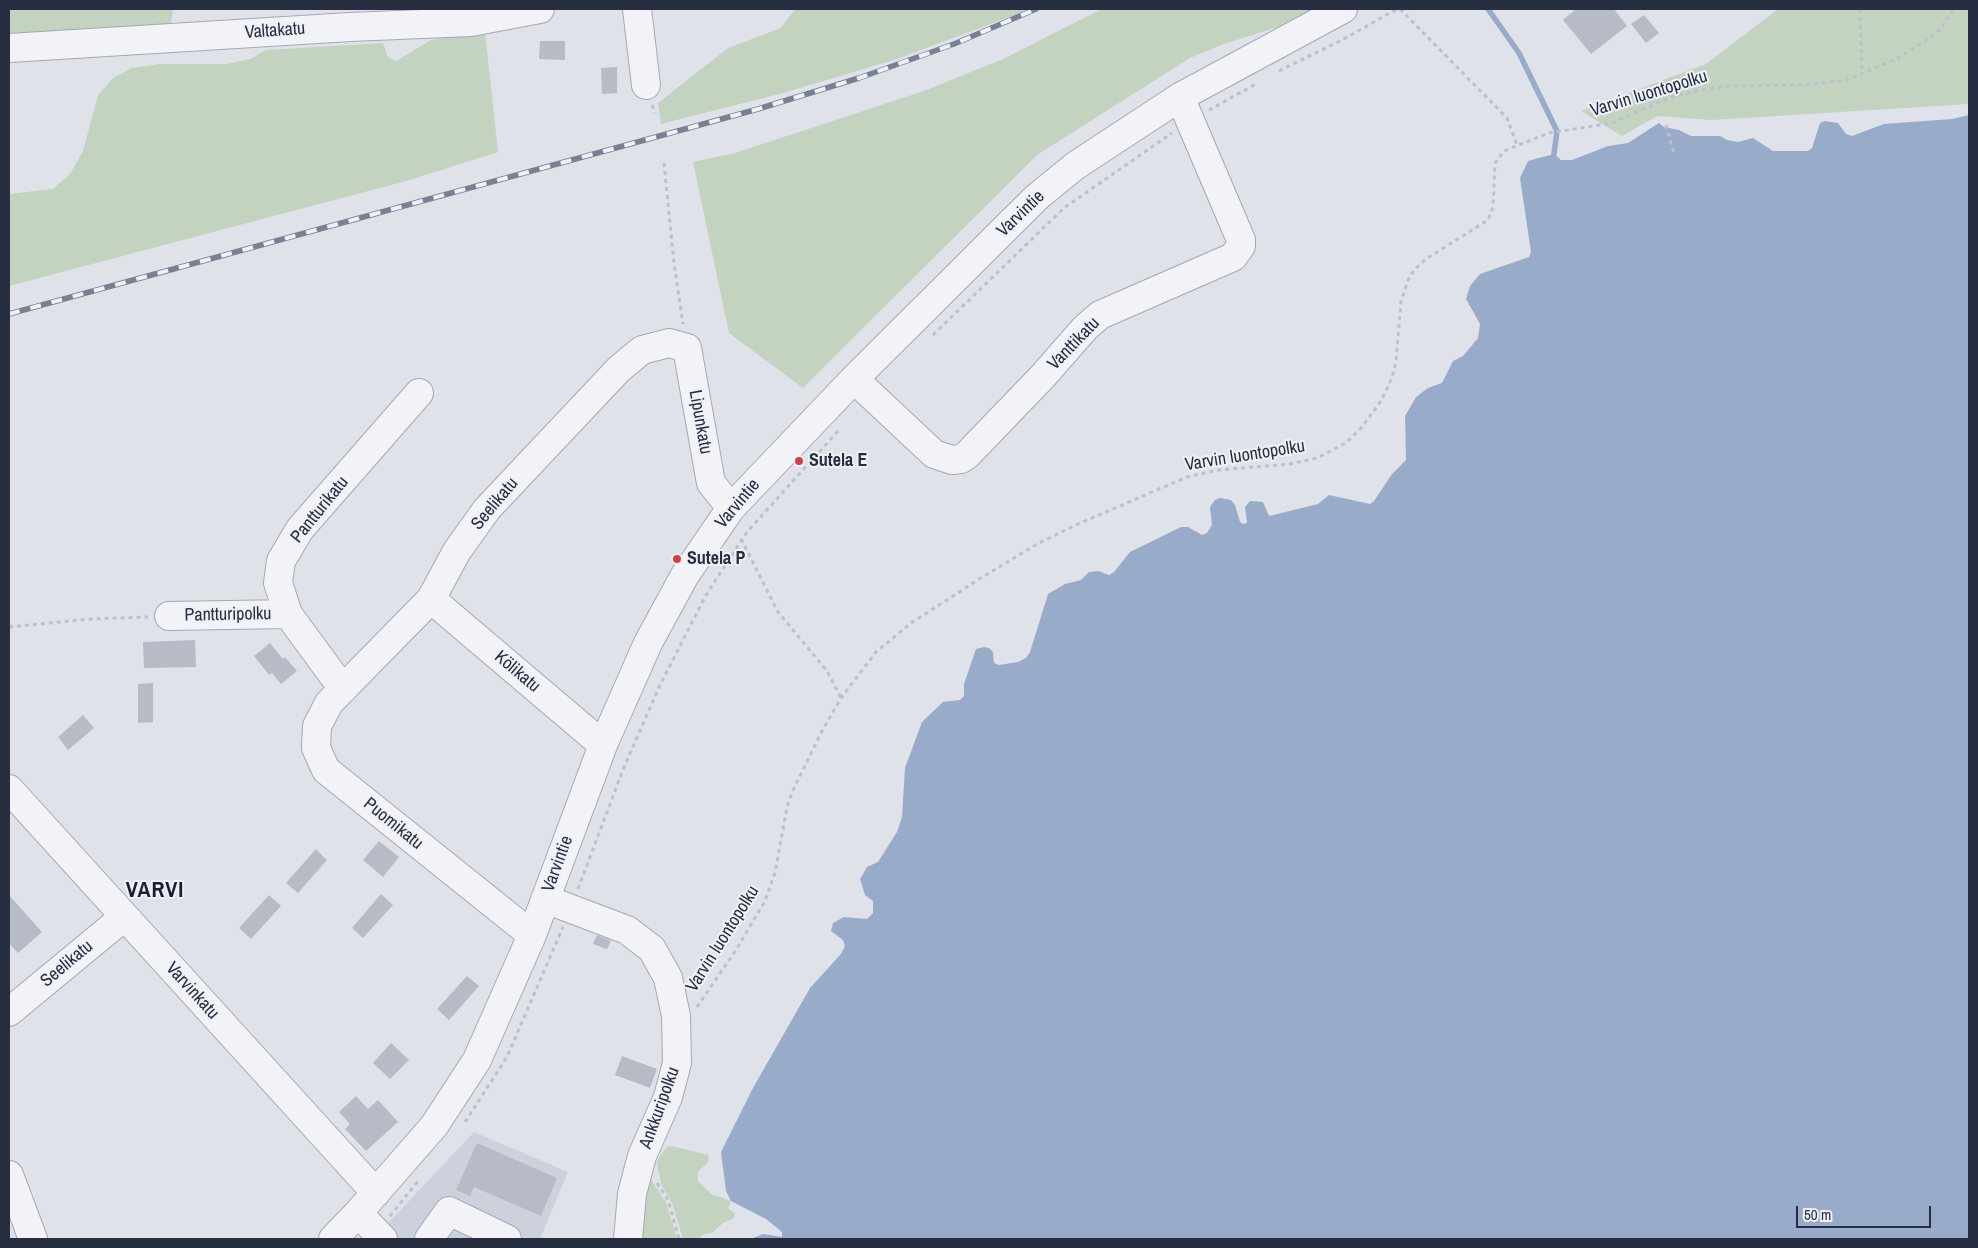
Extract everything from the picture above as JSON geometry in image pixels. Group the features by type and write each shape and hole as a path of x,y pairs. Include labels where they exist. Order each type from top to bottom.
{"street":[{"name":"Valtakatu","path":"9,48 340,27 471,22 540,9"},
{"path":"637,9 646,85"},
{"name":"Varvintie","path":"333,1239 358,1214 434,1126 468,1075 493,1026 532,935 603,744 664,610 685,575 731,508 854,379 1037,197 1075,166 1185,109 1343,9"},
{"name":"Vanttikatu","path":"854,379 934,454 952,460 960,458 967,455 1044,376 1085,328 1100,315 1233,257 1241,246 1241,240 1185,109"},
{"name":"Lipunkatu","path":"678,346 711,483 731,508"},
{"name":"Seelikatu","path":"343,689 431,599 457,551 487,509 619,369 642,350 678,346"},
{"name":"Pantturikatu","path":"343,689 288,614 278,583 281,561 295,537 418,393"},
{"name":"Kölikatu","path":"431,599 603,744"},
{"name":"Pantturipolku","path":"169,616 288,614"},
{"name":"Puomikatu","path":"343,689 329,703 317,726 316,748 326,770 532,935"},
{"name":"Varvinkatu","path":"9,789 376,1193"},
{"name":"Ankkuripolku","path":"545,899 626,930 652,949 668,978 678,1034 677,1063 674,1078 642,1156 632,1194 628,1239"},
{"name":"Seelikatu","path":"9,1012 124,917"},
{"path":"9,1175 33,1239"},
{"path":"429,1239 449,1211 507,1239"},
{"path":"358,1214 380,1236"}],"path":[{"path":"1277,72 1342,40 1398,9 1507,118 1517,145"},
{"path":"1860,9 1862,73"},
{"name":"Varvin luontopolku","path":"678,1034 736,950 765,901 775,873 787,807 822,731 841,698 876,652 904,628 1037,544 1187,476 1218,470 1290,464 1317,458 1346,443 1376,409 1392,378 1396,361 1401,302 1408,280 1414,270 1426,260 1488,220 1493,207 1495,162 1504,151 1549,133 1612,123 1669,98 1694,91 1727,86 1837,82 1896,60 1931,37 1942,27 1954,9"},
{"path":"929,339 1064,208 1185,109 1260,82"},
{"path":"1666,125 1674,154"},
{"path":"664,163 674,262 678,346"},
{"path":"460,1129 478,1107 507,1057 571,908 624,767 687,628 741,540 840,429"},
{"path":"731,508 741,540 778,612 827,672 841,698"},
{"path":"9,627 90,619 169,616"},
{"path":"642,1156 668,1200 679,1239"},
{"path":"380,1236 422,1176"}],"shaded area":[{"path":"474,1132 568,1172 540,1239 373,1239"}],"green space":[{"path":"9,9 173,9 170,29 9,38"},
{"path":"795,9 1031,9 894,60 783,93 661,124 658,103 728,48 781,28"},
{"path":"1102,9 1318,9 1303,19 1224,44 1190,58 1037,155 803,388 729,333 693,162 735,153 924,91 1003,59"},
{"path":"1778,9 1969,9 1969,104 1712,120 1657,116 1622,136 1581,111 1706,64"},
{"path":"485,32 498,152 410,180 9,286 9,194 53,189 70,174 83,151 98,95 113,78 132,68 160,64 227,64 250,59 266,50 383,43 388,57 396,61 431,40"},
{"path":"672,1146 708,1155 709,1161 698,1172 698,1181 711,1194 731,1201 728,1208 735,1214 734,1218 723,1223 712,1233 704,1234 697,1239 683,1239 672,1203 662,1186 657,1162 667,1147"},
{"path":"649,1177 666,1202 677,1239 634,1239"}],"water":[{"path":"1969,115 1969,1239 751,1239 763,1234 782,1237 782,1232 766,1219 731,1201 726,1191 721,1152 753,1088 810,988 841,954 845,946 843,940 831,931 833,923 844,917 867,919 873,913 873,901 865,895 860,879 867,867 878,862 897,832 902,817 905,768 922,722 943,702 960,700 964,696 964,684 976,649 989,648 993,652 994,663 999,665 1018,662 1026,658 1030,652 1048,594 1065,584 1081,580 1089,572 1098,571 1109,575 1114,572 1130,552 1181,527 1188,527 1202,535 1207,533 1212,525 1210,507 1215,500 1220,498 1231,500 1235,505 1240,522 1243,524 1247,523 1245,507 1250,501 1263,502 1269,516 1318,504 1329,495 1370,504 1374,501 1392,474 1406,460 1405,416 1416,397 1428,388 1442,383 1453,361 1463,356 1478,338 1480,324 1466,299 1470,286 1480,274 1529,257 1531,252 1520,178 1528,161 1554,154 1561,160 1572,160 1608,146 1628,143 1659,123 1664,127 1679,130 1691,136 1720,136 1727,140 1738,142 1753,138 1773,151 1808,151 1812,148 1820,123 1825,121 1838,123 1846,134 1852,136 1884,124 1952,119"}],"building":[{"path":"1576,9 1614,9 1627,26 1591,54 1563,20"},
{"path":"1644,15 1659,33 1646,43 1631,24"},
{"path":"540,41 565,41 565,60 539,59"},
{"path":"617,67 617,93 602,94 601,68"},
{"path":"195,640 196,667 144,668 143,642"},
{"path":"270,643 283,659 285,657 297,671 281,684 272,673 269,675 254,656"},
{"path":"153,683 153,722 138,723 138,684"},
{"path":"83,715 94,728 68,750 58,737"},
{"path":"379,841 399,857 383,877 363,860"},
{"path":"316,849 327,860 298,893 286,883"},
{"path":"381,894 393,905 363,938 352,928"},
{"path":"9,895 42,932 18,953 9,943"},
{"path":"269,895 281,906 251,939 239,928"},
{"path":"597,935 611,941 607,949 593,944"},
{"path":"467,976 479,986 449,1020 437,1009"},
{"path":"391,1043 409,1060 390,1079 373,1063"},
{"path":"622,1056 657,1069 650,1088 615,1075"},
{"path":"356,1096 368,1109 378,1100 398,1122 366,1151 345,1129 350,1124 339,1112"},
{"path":"477,1143 557,1178 541,1216 474,1187 470,1196 456,1190"}],"waterway":[{"path":"1488,9 1519,53 1557,131 1554,154"}],"railway":[{"path":"9,314 758,109 859,78 954,44 1036,9"}],"place":[{"name":"Sutela E","path":"799,461"},
{"name":"Sutela P","path":"677,559"}],"district":[{"name":"VARVI","path":"155,891"}]}
